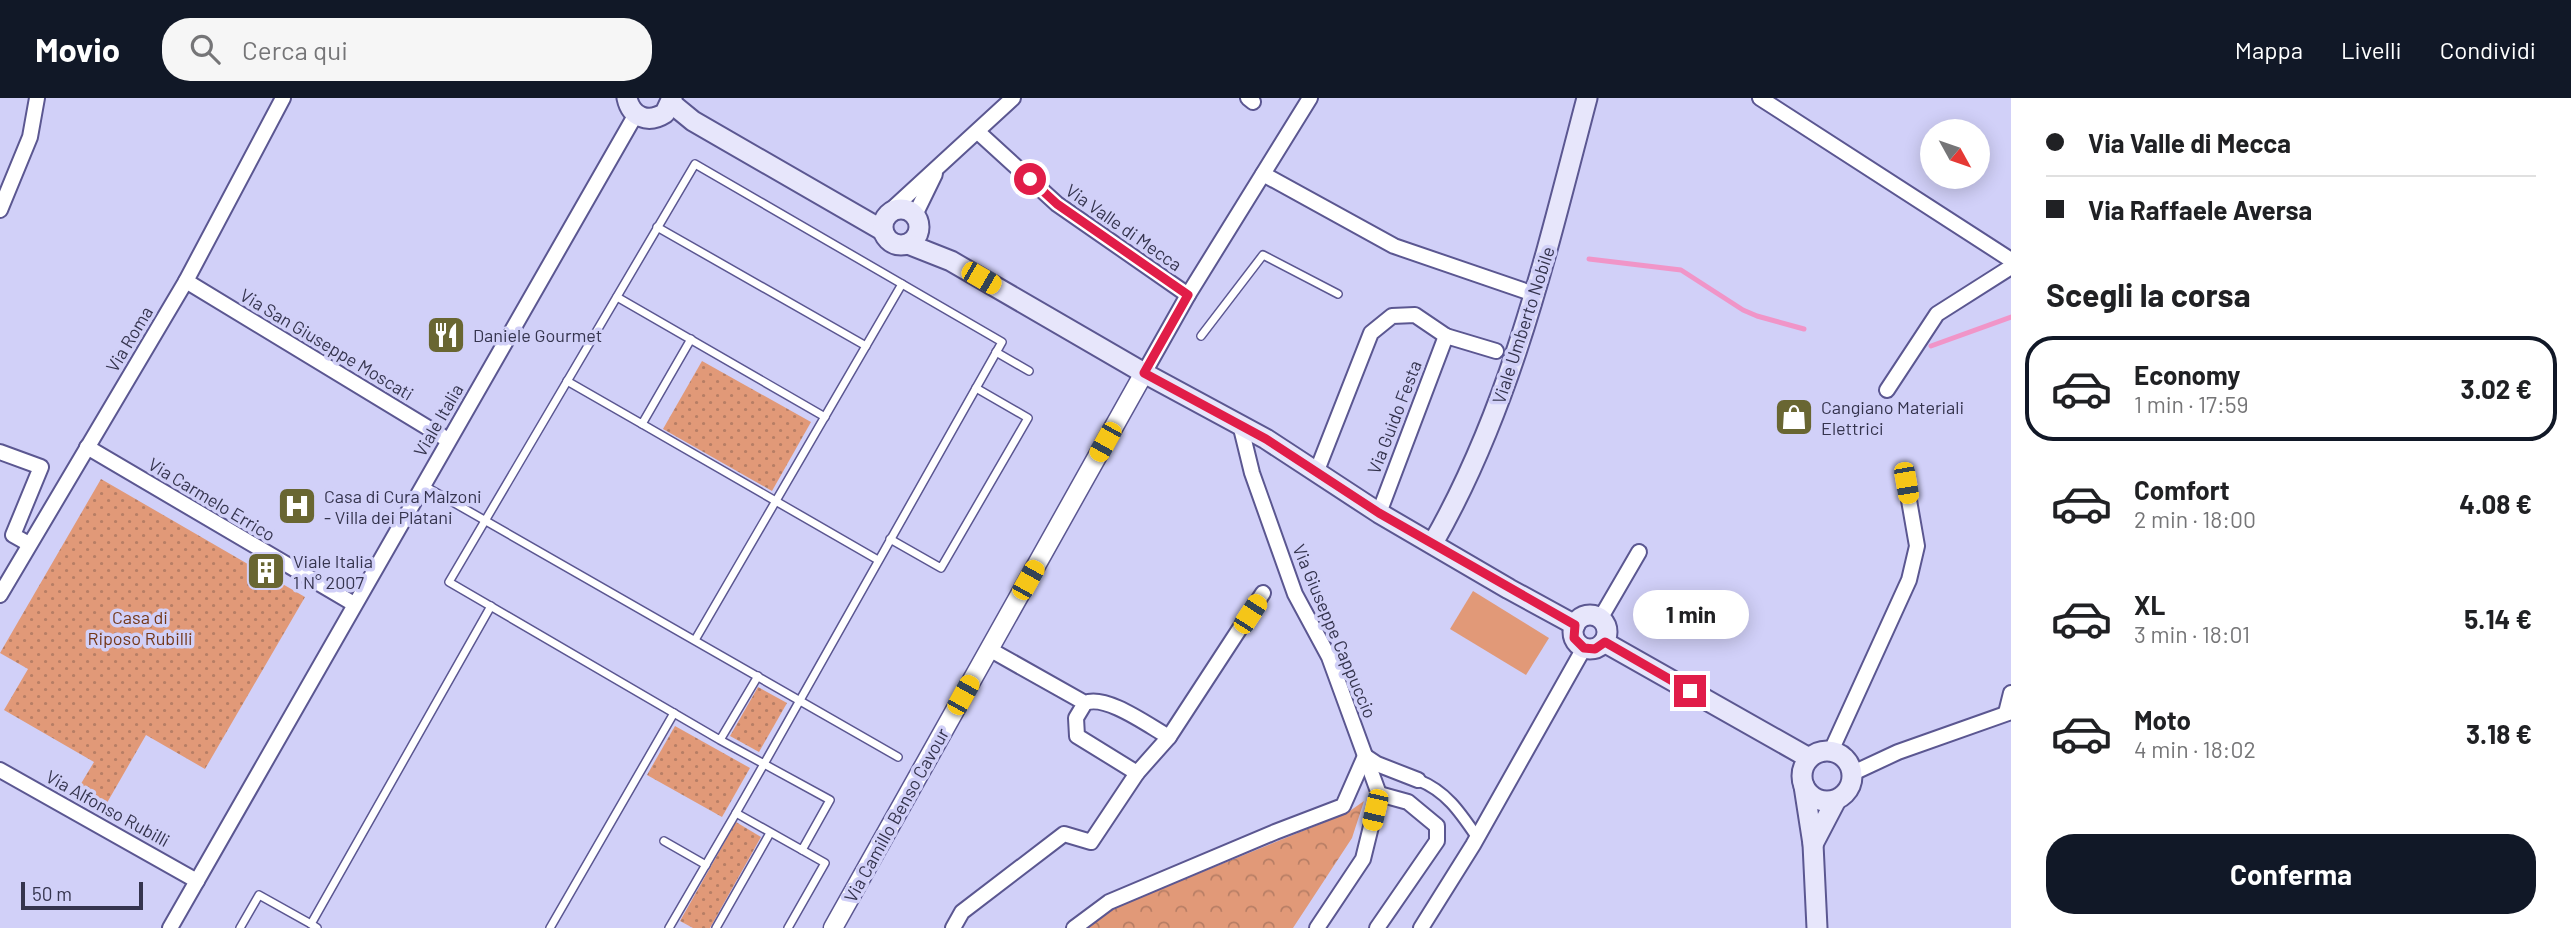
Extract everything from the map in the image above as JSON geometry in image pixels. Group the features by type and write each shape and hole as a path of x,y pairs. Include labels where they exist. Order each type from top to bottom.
{"main road":[{"name":"Viale Umberto Nobile","path":"1433,542 1457,501 1508,382 1587,98"},
{"path":"632,106 646,119 658,117 668,110 672,101 693,121 853,215 886,219 901,208 914,230 951,261 1144,373 1240,424 1379,513 1575,625"},
{"path":"886,219 885,236 893,243 914,230"},
{"path":"1589,615 1600,619 1607,632 1605,642 1595,649 1584,648 1574,638 1575,625 1589,615"},
{"path":"1605,642 1810,758"},
{"path":"1813,844 1836,800 1849,789 1853,774 1846,759 1831,751 1823,751 1810,758 1803,772 1813,844 1817,928"},
{"path":"1804,786 1808,793 1821,801 1836,800"}],"street":[{"path":"0,210 30,137 37,98"},
{"name":"Via Roma","path":"0,595 186,281 283,98"},
{"path":"886,219 1013,98"},
{"path":"1144,373 1188,295 1310,98"},
{"path":"1760,98 2011,260"},
{"name":"Viale Italia","path":"170,928 448,440 632,106"},
{"name":"Via Valle di Mecca","path":"978,132 1057,204 1188,295"},
{"path":"914,230 937,169"},
{"path":"1263,174 1394,246 1534,294"},
{"path":"1887,390 1937,314 2011,267"},
{"name":"Via San Giuseppe Moscati","path":"186,281 448,440"},
{"path":"1316,472 1371,333 1392,316 1415,315 1446,336 1516,357"},
{"name":"Via Guido Festa","path":"1379,513 1446,336"},
{"name":"Via Camillo Benso Cavour","path":"833,928 1144,373"},
{"name":"Via Giuseppe Cappuccio","path":"1240,424 1252,473 1294,594 1329,657 1379,794"},
{"name":"Via Carmelo Errico","path":"87,447 354,604"},
{"path":"0,452 41,467 13,535 29,544"},
{"path":"1831,751 1909,580 1917,546 1906,483"},
{"path":"1600,619 1639,552"},
{"path":"953,928 962,912 1064,834 1091,842 1137,773 1169,737 1264,593"},
{"path":"1421,928 1477,837 1584,648"},
{"path":"989,649 1085,703"},
{"path":"1853,774 1898,752 2008,712 2011,693"},
{"path":"1137,773 1077,736 1076,718 1085,703 1093,700 1106,702 1169,737"},
{"path":"1074,928 1109,902 1343,806 1365,756 1377,764 1442,792 1458,809 1477,837"},
{"name":"Via Alfonso Rubilli","path":"0,770 197,881"},
{"path":"1317,928 1363,859 1379,794 1408,802 1437,826 1437,841 1377,928"}],"lane":[{"path":"669,928 764,764 1002,342 695,163 449,582 720,740 764,764 830,800 802,850"},
{"path":"657,228 866,346"},
{"path":"1200,336 1263,255 1338,294"},
{"path":"695,640 902,284"},
{"path":"617,297 825,417"},
{"path":"642,425 691,339"},
{"path":"996,352 1029,371"},
{"path":"567,381 878,560"},
{"path":"890,539 941,568 1028,418 976,388"},
{"path":"423,484 898,757"},
{"path":"240,928 259,895 314,926 491,606"},
{"path":"720,740 758,676"},
{"path":"550,928 674,713"},
{"path":"736,813 825,863 789,928"},
{"path":"716,928 770,833"},
{"path":"664,842 706,865"}],"green space":[{"path":"702,361 811,422 772,491 663,429"},
{"name":"Casa di Riposo Rubilli","path":"101,479 305,597 205,769 146,735 104,808 76,792 94,762 4,710 28,669 0,653"},
{"path":"1473,591 1549,638 1526,675 1450,629"},
{"path":"758,687 787,703 759,752 730,736"},
{"path":"675,726 750,768 722,817 647,775"},
{"path":"1364,801 1352,838 1293,928 1086,928 1111,909 1347,813"},
{"path":"736,822 761,837 710,928 693,928 680,921"}],"waterway":[{"path":"1589,259 1681,270 1743,310 1804,329"},
{"path":"1931,346 2011,317"}],"place":[{"name":"Daniele Gourmet","path":"446,335"},
{"name":"Cangiano Materiali Elettrici","path":"1794,417"},
{"name":"Casa di Cura Malzoni - Villa dei Platani","path":"297,506"},
{"name":"Viale Italia 1 N° 2007","path":"266,571"}],"route":[{"path":"1030,179 1057,204 1188,295 1144,373 1266,439 1379,513 1575,625 1574,638 1580,646 1595,649 1605,642 1690,691"}]}
